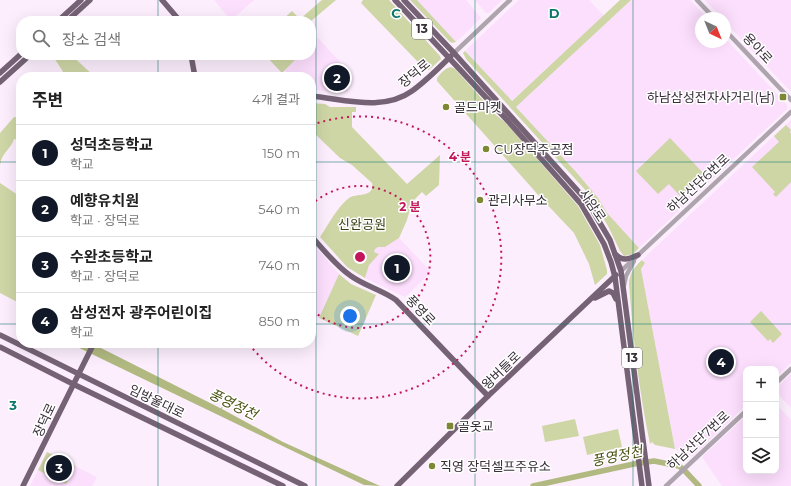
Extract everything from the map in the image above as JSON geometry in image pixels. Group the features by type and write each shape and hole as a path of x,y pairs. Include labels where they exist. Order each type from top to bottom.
{"main road":[{"path":"63,16 81,0"},
{"path":"72,16 90,0"},
{"path":"162,0 176,16"},
{"name":"사암로","path":"396,0 452,55 587,201 599,220 615,254 621,271 640,446"},
{"name":"사암로","path":"404,0 581,204 604,244 615,277 645,484"},
{"name":"장덕로","path":"316,97 364,102 383,102 394,100 416,88 452,55"},
{"path":"0,74 16,59"},
{"path":"0,82 24,60"},
{"path":"192,60 194,72"},
{"name":"풍영로","path":"316,241 350,276 384,292 400,304 488,396"},
{"path":"615,254 619,258 625,260 638,255"},
{"name":"왕버들로","path":"397,486 488,396 621,271"},
{"path":"586,304 609,291 613,293 618,302"},
{"name":"임방울대로","path":"0,336 16,344"},
{"name":"임방울대로","path":"0,347 40,368 284,486"},
{"name":"임방울대로","path":"24,348 306,486"},
{"name":"장덕로","path":"23,486 92,348"},
{"path":"40,368 51,366 49,360"}],"street":[{"path":"452,55 510,0"},
{"path":"697,0 708,12"},
{"name":"용아로","path":"731,36 791,100"},
{"name":"하남산단6번로","path":"621,271 791,112"},
{"path":"624,293 626,276 638,255"},
{"path":"779,380 791,369"},
{"name":"하남산단7번로","path":"666,486 743,414"}],"shaded area":[{"path":"214,0 254,0 236,16 228,16"},
{"path":"417,0 466,0 481,18 456,42"},
{"path":"475,0 502,0 489,13 486,13"},
{"path":"519,0 589,0 604,16 511,101 465,51"},
{"path":"631,0 690,0 701,12 695,12 695,48 731,48 731,44 787,105 787,109 639,248 607,213 598,198 577,173 516,107"},
{"path":"705,0 791,0 791,92 731,28 731,12 716,12"},
{"path":"318,38 350,73 348,92 330,92 316,90 316,72 287,72 285,70 295,60 316,60 316,40"},
{"path":"791,120 791,363 779,374 779,366 743,366 743,408 693,456 675,449 641,269 645,263 642,260"},
{"path":"399,238 431,272 405,297 365,278 368,265 379,254 374,252 375,249 378,247 385,247"},
{"path":"316,247 339,274 319,318 316,316"},
{"name":"풍영정천","path":"79,348 101,348 222,409 283,442 380,486 364,485"},
{"path":"791,374 791,408 779,395 779,385"},
{"path":"779,407 791,420 791,486 722,486 702,457 743,419 743,474 779,474"},
{"path":"47,452 97,477 92,486 30,486"}],"green space":[{"path":"322,0 336,0 316,17 303,16"},
{"path":"363,0 389,0 440,56 441,59 429,70 426,70 422,66 424,63 421,59 418,62 361,3"},
{"path":"410,0 417,0 456,42 452,43 449,41"},
{"path":"620,0 631,0 516,107 577,173 598,198 607,213 639,248 633,254 624,256 588,193 466,59 463,53 465,51 512,101"},
{"path":"292,11 297,16 286,16"},
{"path":"77,60 90,72 63,72 56,61"},
{"path":"270,60 295,60 283,72 281,72"},
{"path":"451,67 455,69 483,100 486,107 506,123 578,206 600,245 607,270 607,274 595,285 589,264 574,233 437,81 437,78 441,73"},
{"name":"신완공원","path":"316,103 325,104 330,107 356,107 356,112 352,112 352,127 407,184 440,155 439,185 426,196 422,192 412,202 407,220 399,238 385,247 378,247 375,249 374,252 379,254 369,265 365,278 347,267 320,237 345,201 349,198 368,193 372,188 372,183 352,165 340,158 316,135"},
{"path":"14,117 16,117 16,139 14,139 0,165 0,133"},
{"path":"786,125 791,130 791,182 776,197 773,194 775,192 752,167 779,142 774,136"},
{"path":"670,138 704,174 680,196 669,184 658,194 636,171"},
{"path":"0,183 16,194 16,301 0,293"},
{"path":"642,260 645,263 641,269 675,449 655,445 652,442 650,444 646,424 632,324 629,284 633,270"},
{"path":"339,274 351,284 376,295 358,336 319,318"},
{"path":"761,311 782,334 773,343 770,339 768,341 750,322"},
{"path":"575,419 579,436 545,442 542,426"},
{"path":"618,429 622,447 587,455 583,437"},
{"path":"47,452 75,466 66,484 38,470"}],"waterway":[{"path":"221,409 225,403"},
{"name":"풍영정천","path":"533,486 654,461 679,466 699,486"}],"place":[{"name":"예향유치원","path":"337,78"},
{"name":"하남삼성전자사거리(남)","path":"783,97"},
{"name":"골드마켓","path":"446,107"},
{"name":"CU장덕주공점","path":"486,149"},
{"name":"관리사무소","path":"480,200"},
{"name":"성덕초등학교","path":"397,268"},
{"name":"삼성전자 광주어린이집","path":"721,362"},
{"name":"골옷교","path":"450,426"},
{"name":"직영 장덕셀프주유소","path":"432,466"},
{"name":"수완초등학교","path":"59,468"}]}
